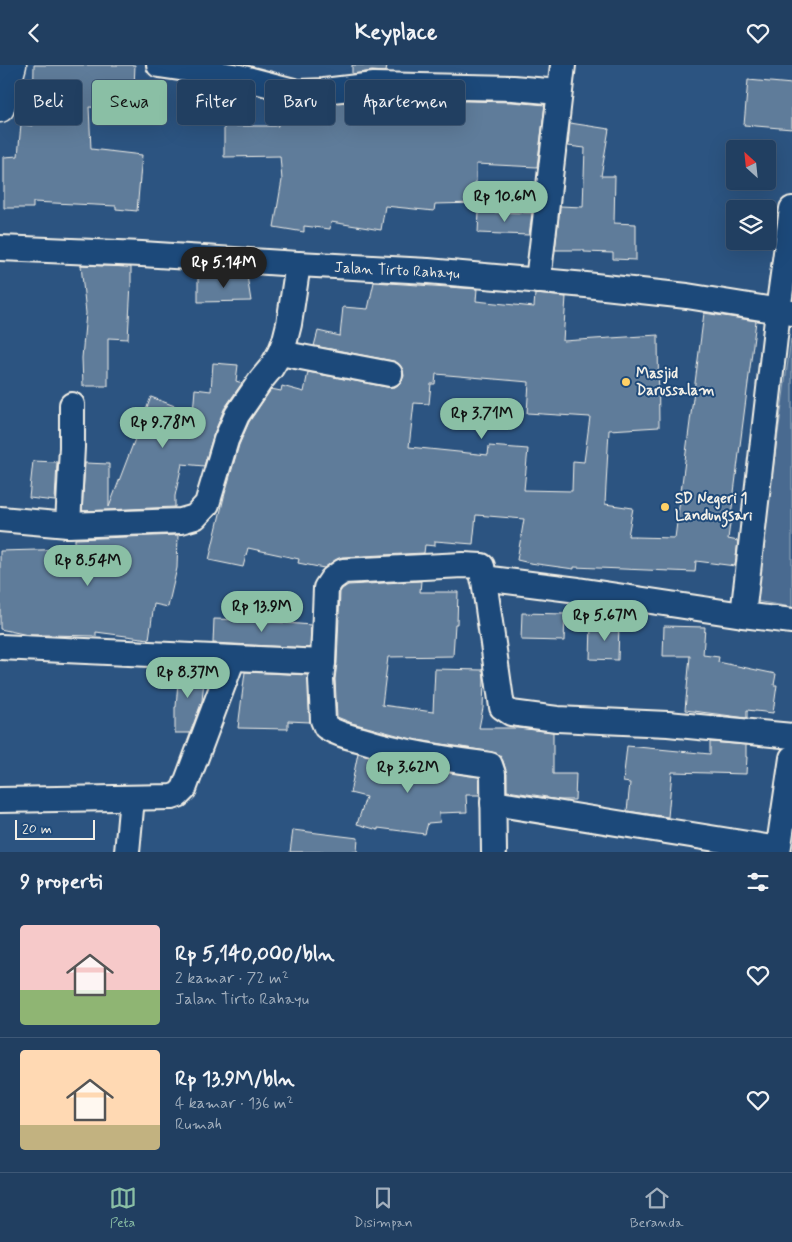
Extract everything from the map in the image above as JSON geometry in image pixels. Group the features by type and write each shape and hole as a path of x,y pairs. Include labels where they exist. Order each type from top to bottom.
{"street":[{"path":"0,108 12,65"},
{"path":"159,65 240,77 298,92 374,85 504,88 559,92"},
{"path":"538,281 563,65"},
{"path":"742,615 785,312 792,209"},
{"name":"Jalan Tirto Rahayu","path":"0,248 142,254 428,271 687,296 785,312"},
{"path":"0,519 68,525 181,521 195,517 207,504 226,440 237,415 271,368 286,340 298,264"},
{"path":"280,353 390,374"},
{"path":"68,525 72,405"},
{"path":"494,852 493,774 490,765 426,756 376,745 334,732 326,727 323,720 321,679 326,588 332,579 343,571 463,565 482,566 502,707 511,713 557,719 668,724 792,736"},
{"path":"484,578 792,621"},
{"path":"0,647 323,662"},
{"path":"0,800 172,797 178,795 184,789 233,658"},
{"path":"493,803 778,851 789,794 792,758"},
{"path":"127,852 132,798"}],"shaded area":[{"path":"792,339 792,607 755,601"}],"building":[{"path":"34,65 135,65 134,80 92,80 92,107 89,107 91,149 142,155 137,211 116,209 116,206 33,202 33,208 4,208 4,157 18,156 21,125 82,125 82,80 34,80"},
{"path":"352,65 387,65 386,72 372,71 352,74"},
{"path":"748,80 792,84 792,129 744,125"},
{"path":"465,101 545,105 537,167 476,164 476,203 435,204 434,211 385,206 381,230 331,222 330,229 304,226 304,232 274,227 282,180 280,156 224,157 224,126 335,125 335,103 345,102 345,125 465,125"},
{"path":"570,123 609,129 601,176 615,176 614,223 636,224 636,260 613,259 613,253 555,250 560,206 583,207 585,148 568,146"},
{"path":"479,212 532,213 529,235 478,233"},
{"path":"81,265 131,267 128,339 108,338 108,386 83,386 82,358 86,313"},
{"path":"247,276 251,301 198,302 198,277"},
{"path":"374,282 477,289 476,301 534,307 535,294 566,297 563,341 658,335 659,427 609,430 605,504 633,508 628,536 635,537 675,538 704,313 756,321 728,539 738,541 735,566 696,561 695,572 574,567 574,569 530,563 517,560 524,519 476,515 473,544 435,541 435,546 425,545 424,553 342,557 324,568 298,563 299,559 248,548 243,567 209,560 239,445 249,422 271,389 281,391 282,386 304,392 308,372 387,387 395,387 401,383 404,376 403,370 399,364 393,361 314,346 318,331 340,336 343,307 368,309","holes":["436,374 529,382 527,413 590,417 584,462 573,461 572,491 524,490 528,449 489,446 488,455 409,447 414,403 429,404 431,384 435,384"]},
{"path":"213,363 238,365 236,381 242,383 224,409 204,466 182,464 175,496 175,507 82,511 85,463 109,464 109,507 151,397 193,413 195,389 211,391"},
{"path":"33,461 57,462 55,501 29,498"},
{"path":"178,535 177,568 168,607 154,604 149,639 96,632 96,636 28,635 0,629 0,551 75,549 75,539"},
{"path":"421,581 420,592 458,592 453,656 388,657 382,705 433,712 435,669 483,670 483,708 479,728 517,728 553,732 553,774 576,774 575,800 560,800 507,791 507,774 503,761 499,755 492,752 412,739 352,723 337,717 335,679 340,592 348,585"},
{"path":"522,613 565,614 564,641 521,640"},
{"path":"214,619 311,625 310,648 213,643"},
{"path":"591,624 619,624 618,660 590,659"},
{"path":"664,626 705,627 703,655 719,657 718,662 776,674 774,685 777,685 773,713 747,710 747,718 685,710 690,656 663,656"},
{"path":"179,669 205,670 202,701 190,733 175,733 175,707"},
{"path":"245,672 308,675 310,722 288,721 288,729 238,728"},
{"path":"710,742 746,745 746,774 672,772 668,817 627,811 630,783 623,782 627,746 710,754"},
{"path":"358,753 406,766 479,777 480,795 466,795 467,812 439,813 440,822 428,823 425,834 378,828 378,830 357,824 366,797 350,793"},
{"path":"293,830 358,838 357,852 290,852"}],"place":[{"name":"Masjid Darussalam","path":"626,382"},
{"name":"SD Negeri 1 Landungsari","path":"665,507"}]}
